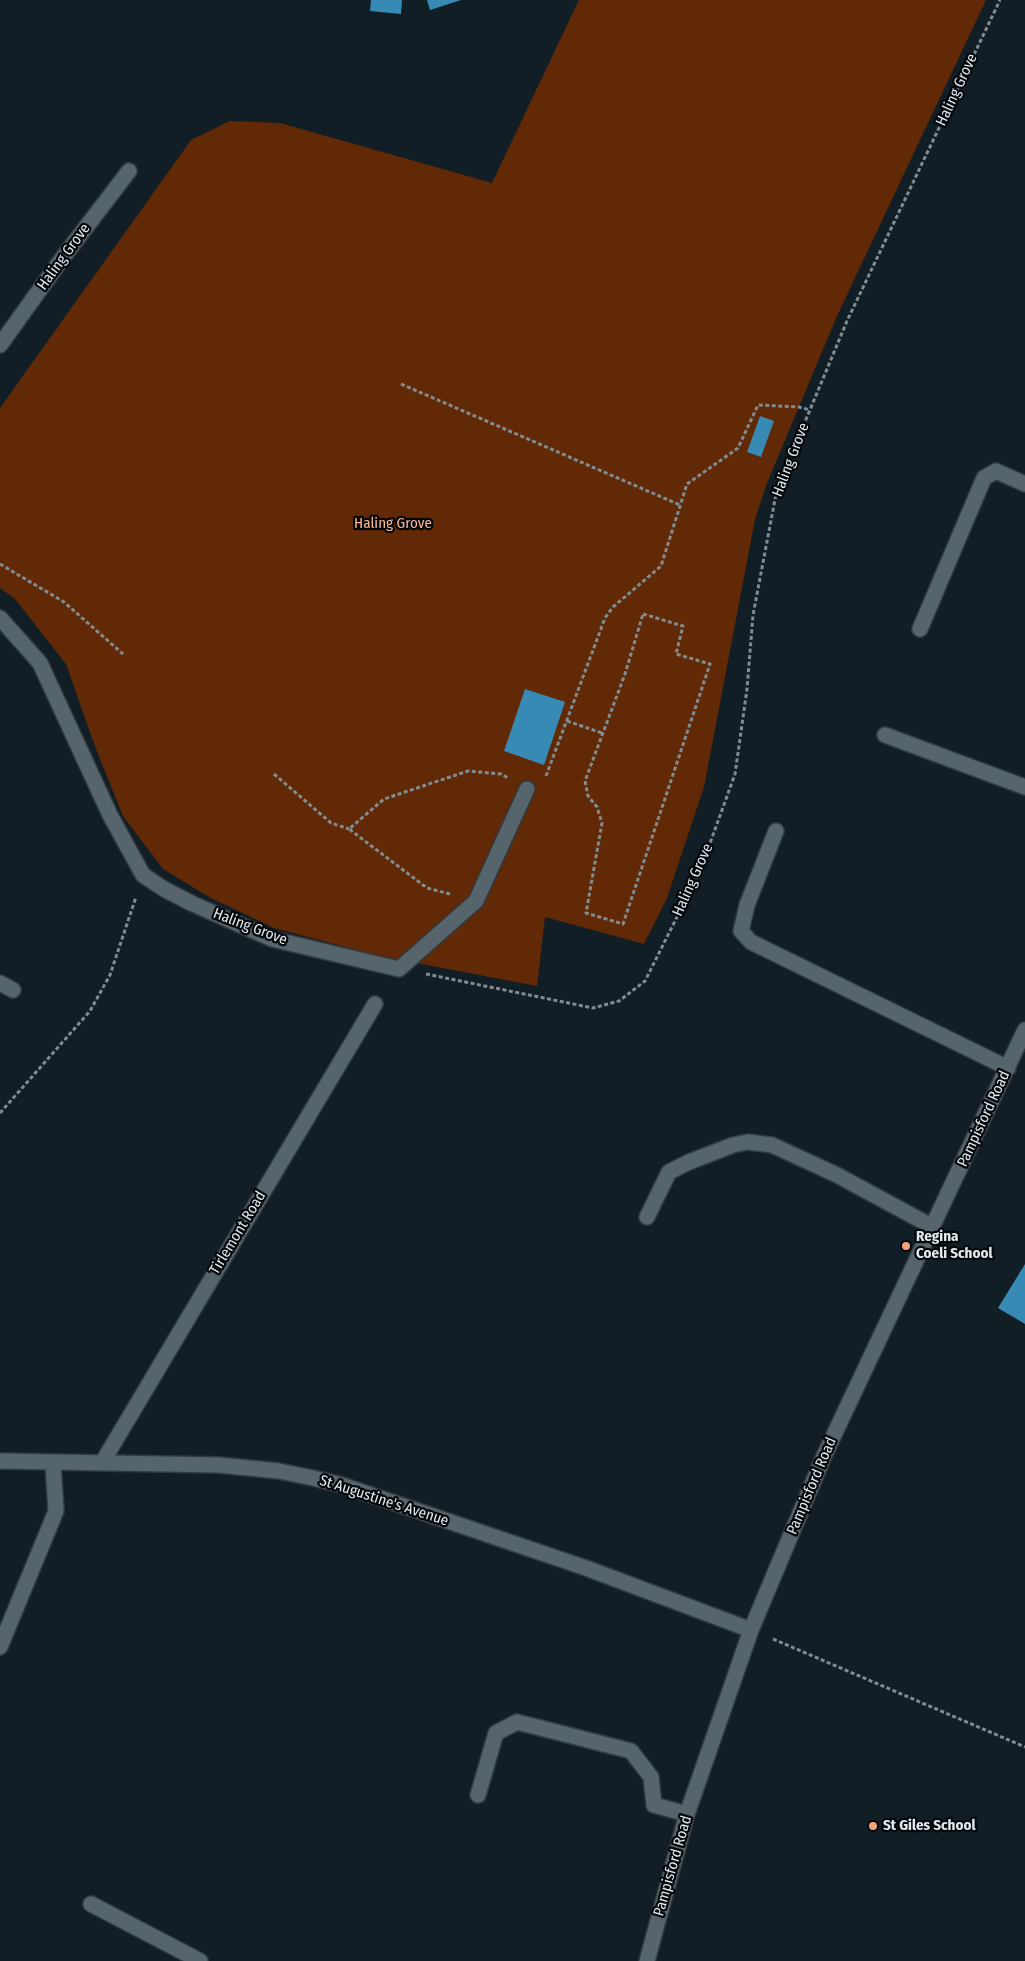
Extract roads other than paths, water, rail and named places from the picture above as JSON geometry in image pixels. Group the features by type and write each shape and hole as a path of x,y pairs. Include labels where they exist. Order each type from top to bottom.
{"street":[{"name":"Haling Grove","path":"0,345 64,256 129,171"},
{"path":"920,628 984,478 996,471 1025,484"},
{"name":"Haling Grove","path":"0,618 40,663 110,815 143,875 164,890 272,939 399,969 476,901 527,789"},
{"path":"885,734 1025,787"},
{"path":"776,831 747,905 740,931 751,942 1008,1068"},
{"name":"Tirlemont Road","path":"102,1463 374,1004"},
{"name":"Pampisford Road","path":"647,1961 687,1814 751,1630 824,1456 1025,1030"},
{"path":"647,1217 669,1172 689,1162 748,1142 772,1145 837,1175 933,1227"},
{"name":"St Augustine's Avenue","path":"0,1461 219,1464 279,1471 313,1478 586,1568 751,1630"},
{"path":"0,1647 56,1511 53,1463"},
{"path":"478,1795 496,1733 517,1722 631,1751 651,1777 654,1804 687,1814"},
{"path":"91,1904 200,1961"}],"place":[{"name":"Regina Coeli School","path":"906,1246"},
{"name":"St Giles School","path":"873,1826"}]}
